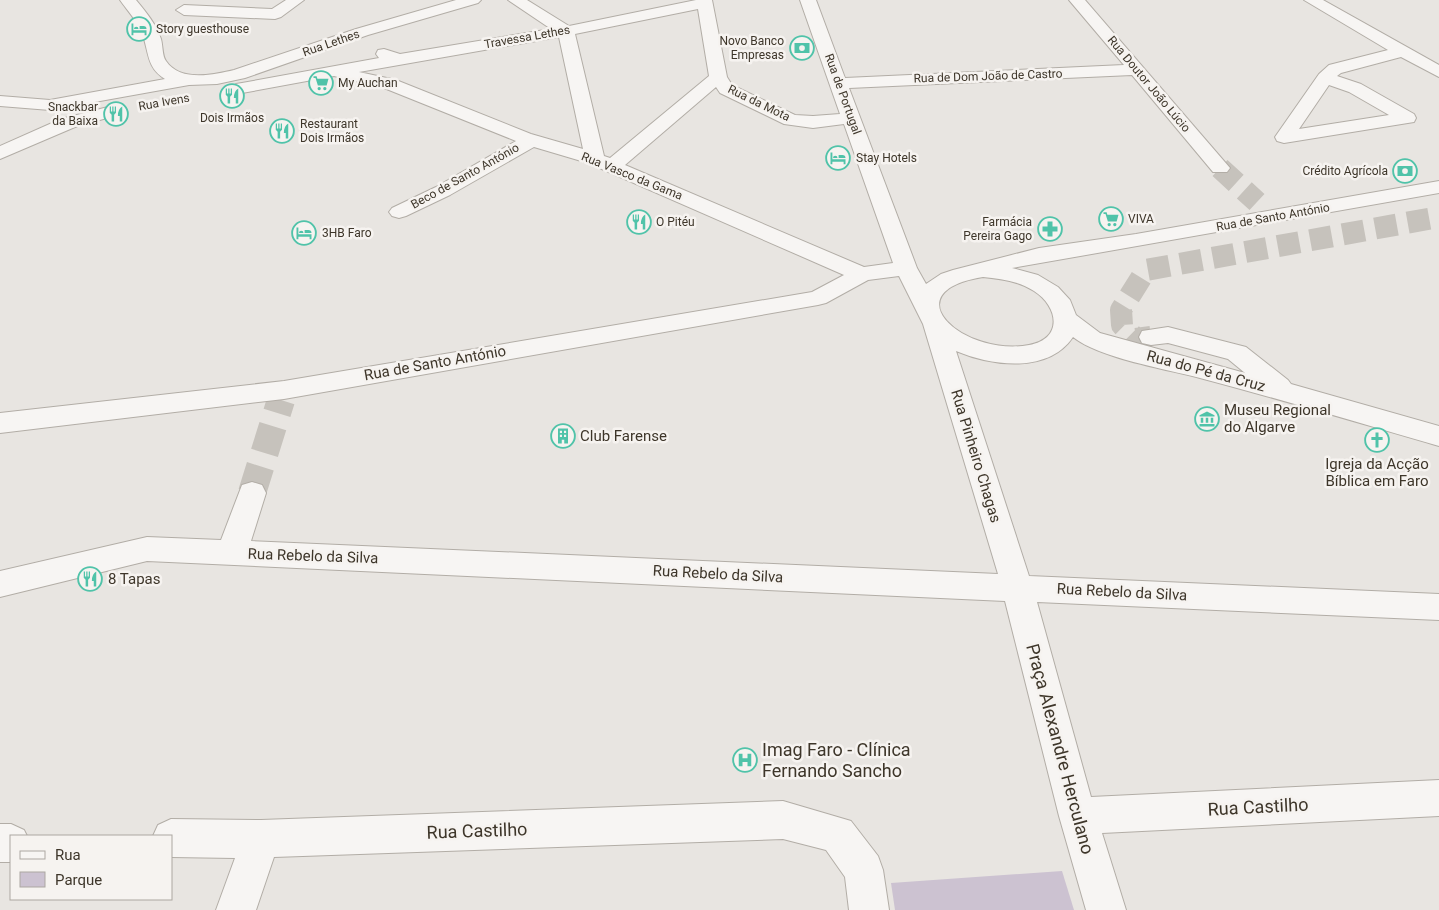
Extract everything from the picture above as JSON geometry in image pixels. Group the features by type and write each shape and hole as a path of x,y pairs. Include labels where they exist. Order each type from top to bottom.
{"street":[{"path":"128,0 147,22 162,26"},
{"path":"189,80 169,75 156,61 156,45 162,26 199,0"},
{"path":"184,10 275,14 296,0"},
{"name":"Rua Lethes","path":"189,80 216,79 239,74 357,34 473,0"},
{"path":"516,0 566,31 604,162 718,77"},
{"name":"Rua de Portugal","path":"808,0 852,118 903,271"},
{"name":"Rua Doutor João Lúcio","path":"1077,0 1220,168"},
{"path":"1312,0 1332,6 1401,52 1439,72"},
{"name":"Travessa Lethes","path":"334,72 566,31 704,2"},
{"name":"Rua da Mota","path":"704,2 718,77 726,89 792,120 812,122 852,118"},
{"path":"357,34 391,59 400,59"},
{"path":"1325,78 1355,88 1407,118 1284,137 1325,78 1335,69 1401,52"},
{"name":"Rua de Dom João de Castro","path":"839,83 1138,70"},
{"name":"Rua Vasco da Gama","path":"334,72 390,84 532,140 604,162 862,274"},
{"name":"Rua Ivens","path":"0,153 68,123 97,114 334,72"},
{"path":"0,101 50,105 189,80"},
{"name":"Beco de Santo António","path":"399,212 443,191 532,140"},
{"name":"Rua de Santo António","path":"1107,246 1439,187"},
{"path":"1257,202 1274,216"},
{"path":"983,270 1005,262 1046,253 1107,246"},
{"path":"1051,293 1052,278 1063,267 1076,257 1107,246"},
{"path":"983,270 1006,272 1031,280 1051,293 1062,306 1066,319 1063,334 1051,346 1028,355 1005,356 986,353 964,346 946,334 933,318 929,300 935,288 948,278 962,272 983,270"},
{"path":"862,274 903,271"},
{"name":"Rua Pinheiro Chagas","path":"903,271 933,318 1017,587"},
{"name":"Rua de Santo António","path":"0,423 283,395 818,298 862,274"},
{"name":"Rua do Pé da Cruz","path":"1066,319 1091,339 1439,436"},
{"path":"1151,337 1168,336 1237,353 1286,392"},
{"path":"232,552 252,493"},
{"name":"Rua Rebelo da Silva","path":"0,584 147,548 1439,607"},
{"name":"Praça Alexandre Herculano","path":"1017,587 1078,816 1106,910"},
{"name":"Rua Castilho","path":"1078,816 1439,798"},
{"name":"Rua Castilho","path":"172,838 261,839 783,820 838,834 864,870 870,910"},
{"path":"236,910 261,839"}],"green space":[{"path":"1062,871 1074,910 895,910 891,883"}],"tunnel":[{"path":"1220,168 1257,202"},
{"path":"1151,337 1136,339 1122,325 1121,310 1146,270 1439,217"},
{"path":"252,493 281,400"}],"place":[{"name":"Story guesthouse","path":"139,29"},
{"name":"Novo Banco Empresas","path":"802,48"},
{"name":"My Auchan","path":"321,83"},
{"name":"Dois Irmãos","path":"232,96"},
{"name":"Snackbar da Baixa","path":"116,114"},
{"name":"Restaurant Dois Irmãos","path":"282,131"},
{"name":"Stay Hotels","path":"838,158"},
{"name":"Crédito Agrícola","path":"1405,171"},
{"name":"VIVA","path":"1111,219"},
{"name":"O Pitéu","path":"639,222"},
{"name":"Farmácia Pereira Gago","path":"1050,229"},
{"name":"3HB Faro","path":"304,233"},
{"name":"Museu Regional do Algarve","path":"1207,419"},
{"name":"Club Farense","path":"563,436"},
{"name":"Igreja da Acção Bíblica em Faro","path":"1377,440"},
{"name":"8 Tapas","path":"90,579"},
{"name":"Imag Faro - Clínica Fernando Sancho","path":"745,760"}]}
